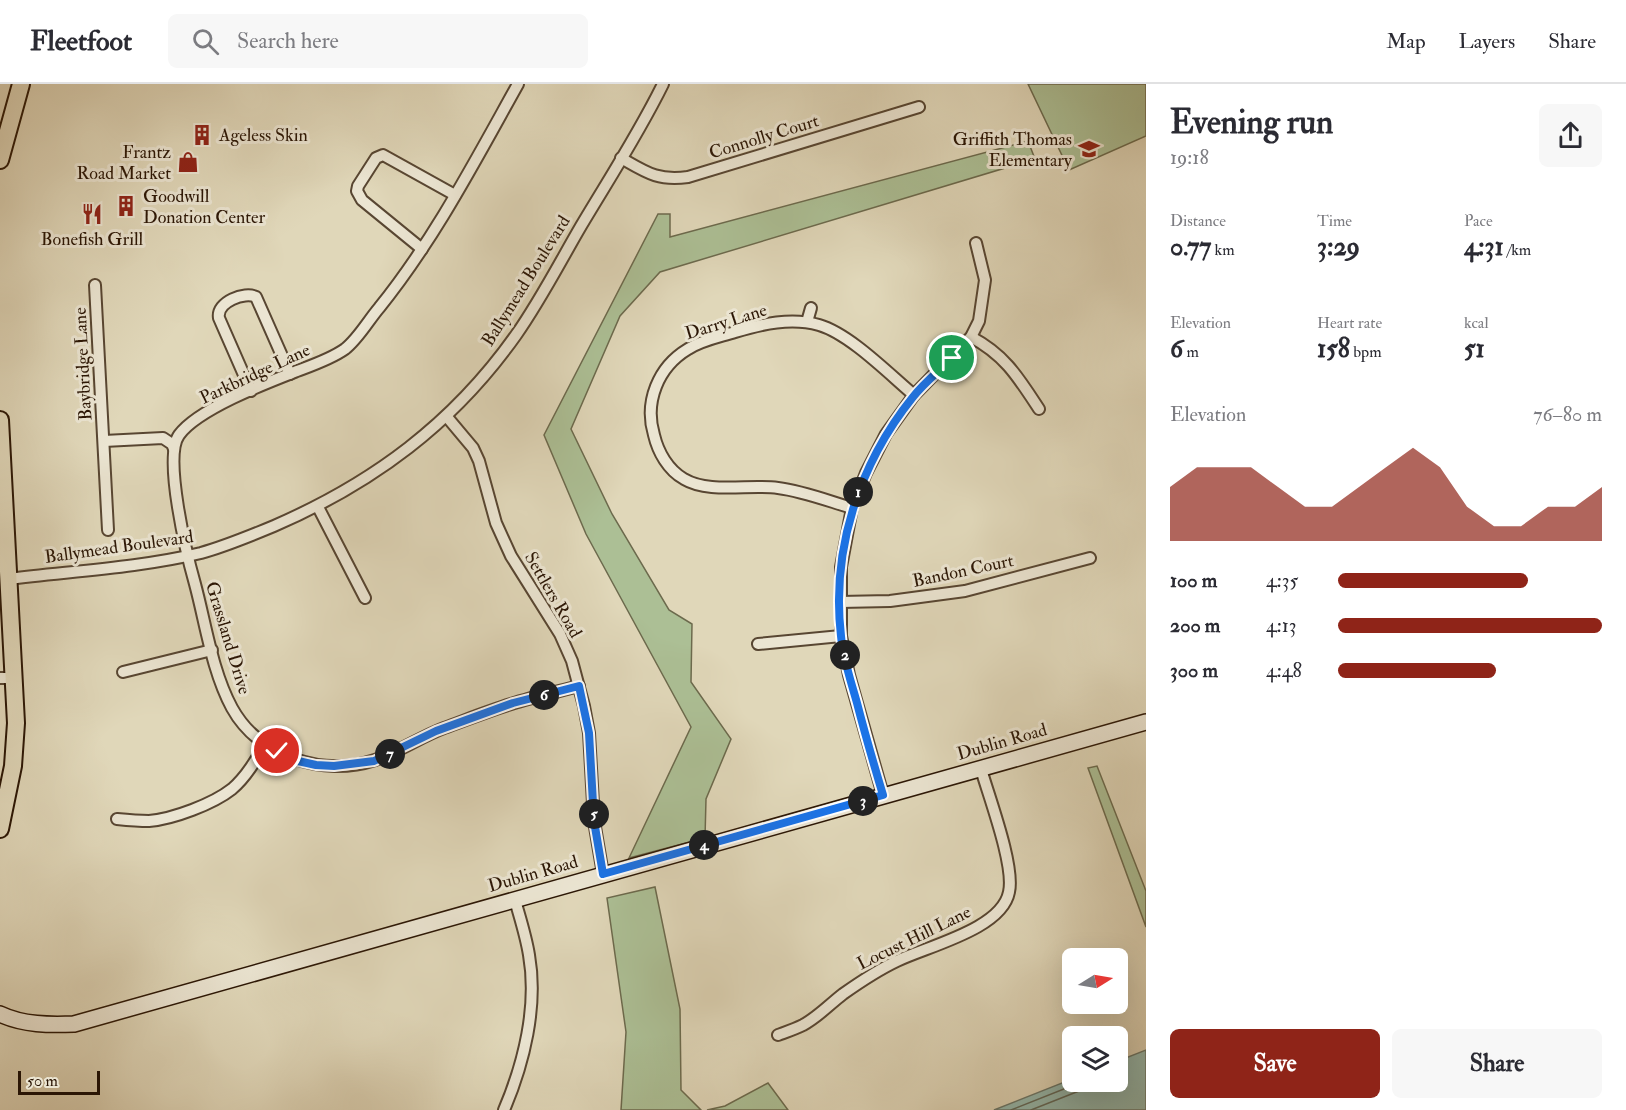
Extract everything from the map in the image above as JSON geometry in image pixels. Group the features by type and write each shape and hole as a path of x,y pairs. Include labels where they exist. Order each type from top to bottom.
{"main road":[{"path":"0,160 21,84"},
{"path":"0,420 8,579 7,678 16,723 14,766 0,829"},
{"name":"Dublin Road","path":"0,1014 20,1021 74,1024 1146,722"}],"street":[{"name":"Ballymead Boulevard","path":"8,579 93,570 187,556 241,540 318,507 348,490 411,447 447,417 476,385 516,334 663,84"},
{"name":"Parkbridge Lane","path":"174,448 177,438 184,429 213,408 321,362 346,348 404,277 422,249 455,195 514,86"},
{"name":"Connolly Court","path":"621,158 653,175 670,179 688,177 919,107"},
{"path":"422,249 362,200 357,191 358,186 376,158 383,155 455,195"},
{"path":"883,795 849,675 841,636 841,567 852,508 866,473 886,434 914,395 972,337 979,321 985,290 984,271 976,243"},
{"name":"Baybridge Lane","path":"95,285 108,530"},
{"path":"251,391 218,312 220,307 247,294 256,297 290,374"},
{"path":"807,322 811,308"},
{"name":"Darry Lane","path":"852,508 779,488 697,485 683,479 671,468 663,456 652,428 651,407 655,385 669,364 683,352 699,343 752,327 774,323 807,322 837,333 914,395"},
{"path":"972,337 998,353 1039,409"},
{"name":"Settlers Road","path":"447,417 473,448 479,461 496,523 511,556 560,634 572,661 589,733 594,821 603,874"},
{"name":"Baybridge Lane","path":"104,441 164,438 174,448"},
{"path":"174,448 176,494 187,556"},
{"path":"318,507 365,598"},
{"name":"Grassland Drive","path":"187,556 224,692 233,710 253,735 298,761 316,765 374,761 436,731 513,703 579,686"},
{"name":"Bandon Court","path":"840,602 890,601 964,591 1090,558"},
{"path":"758,644 841,636"},
{"path":"123,672 212,650"},
{"path":"117,819 150,820 180,814 209,803 231,789 247,772 265,744"},
{"name":"Locust Hill Lane","path":"778,1035 812,1019 865,979 895,962 968,932 993,918 1002,909 1009,894 1010,876 981,769"},
{"path":"504,1110 519,1069 526,1041 530,994 529,956 515,900"}],"green space":[{"name":"Griffith Thomas Elementary","path":"1028,84 1146,84 1146,136 1069,170"},
{"path":"1028,141 1035,159 660,272 620,316 571,429 612,514 669,610 692,624 691,682 731,739 706,799 705,838 629,858 691,727 586,534 544,435 658,214 670,214 670,237"},
{"path":"1097,766 1146,891 1146,927 1088,768"},
{"path":"655,887 680,1009 681,1090 701,1110 621,1110 626,1032 607,898"},
{"path":"768,1083 788,1110 707,1110 725,1106"}],"water":[{"path":"1146,1050 1146,1110 994,1110 1062,1083 1062,1092 1128,1092 1128,1057"}],"place":[{"name":"Ageless Skin","path":"202,135"},
{"name":"Griffith Thomas Elementary","path":"1089,149"},
{"name":"Frantz Road Market","path":"188,162"},
{"name":"Goodwill Donation Center","path":"126,206"},
{"name":"Bonefish Grill","path":"92,214"}],"route":[{"path":"277,751 298,761 316,765 334,766 374,761 436,731 513,703 579,686 589,733 594,821 603,874 883,795 849,675 841,636 841,567 852,508 866,473 886,434 914,395 952,358"}]}
